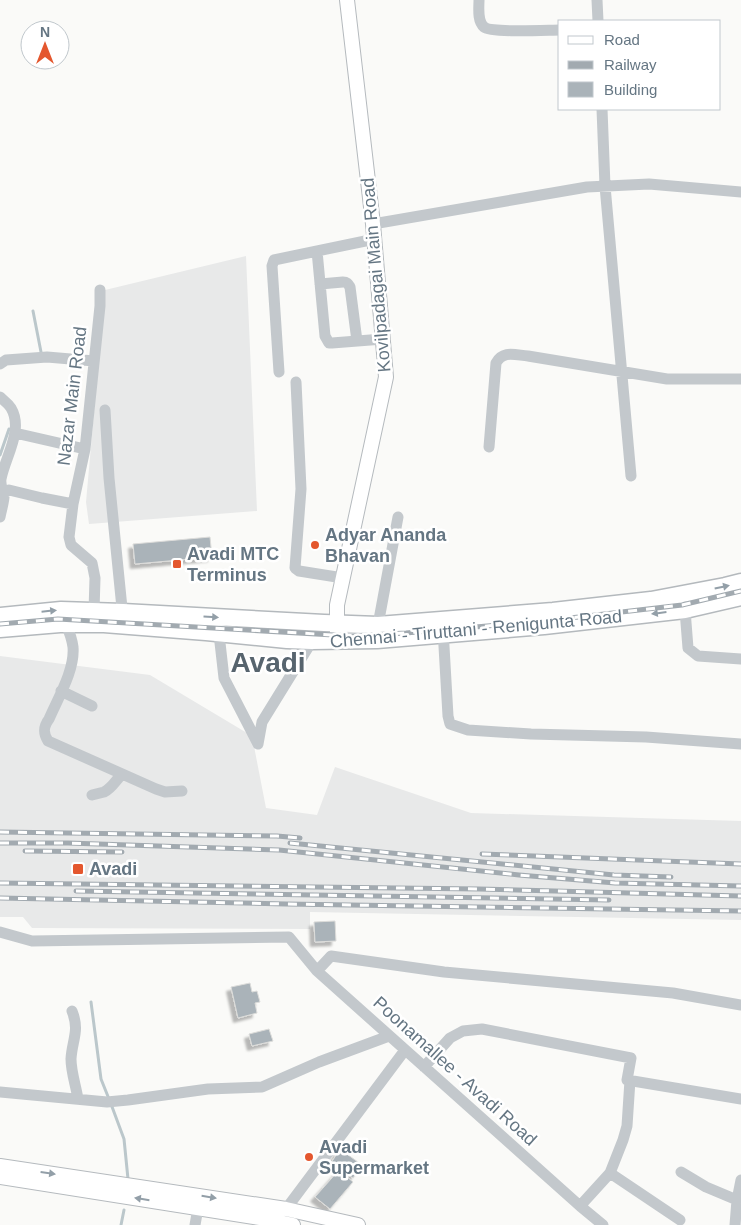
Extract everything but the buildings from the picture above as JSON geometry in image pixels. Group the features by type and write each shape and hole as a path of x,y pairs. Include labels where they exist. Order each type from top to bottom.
{"highway":[{"name":"Chennai - Tiruttani - Renigunta Road","path":"0,616 61,610 94,611 123,619 219,634 337,641 378,633 443,627 553,611 650,600 741,582"},
{"name":"Chennai - Tiruttani - Renigunta Road","path":"443,627 544,626 685,610 741,597"},
{"name":"Chennai - Tiruttani - Renigunta Road","path":"0,629 123,619 336,623 378,633"}],"main road":[{"name":"Kovilpadagai Main Road","path":"337,641 337,605 386,377 375,239 347,0"},
{"path":"0,1166 286,1209 349,1224"},
{"path":"0,1177 266,1219 293,1225"}],"street":[{"path":"479,0 480,20 484,27 488,29 558,30"},
{"path":"597,0 598,20"},
{"path":"602,110 605,186 631,476"},
{"path":"373,224 587,187 649,184 741,192"},
{"path":"279,372 272,266 274,260 375,239"},
{"path":"317,251 325,336 328,343 383,339"},
{"path":"320,284 346,282 350,287 357,342"},
{"name":"Nazar Main Road","path":"94,611 95,578 92,563 71,545 68,537 85,449 100,306 100,290"},
{"path":"489,447 496,363 499,357 506,354 667,378 741,378"},
{"path":"0,364 6,360 47,357 94,361"},
{"path":"296,382 301,489 294,568 299,571 343,578"},
{"path":"0,397 12,410 16,430 4,453 0,481 4,494 0,517"},
{"path":"105,410 109,478 123,619"},
{"path":"15,433 85,449"},
{"path":"4,494 73,504"},
{"path":"378,633 398,517"},
{"path":"685,610 688,648 698,656 741,659"},
{"path":"66,624 72,638 72,657 68,674 44,728 48,741 156,790 165,792 182,791"},
{"path":"443,627 448,716 450,724 457,727 468,730 531,734 741,744"},
{"path":"219,634 224,678 258,744 262,722 312,641"},
{"path":"61,691 92,706"},
{"path":"92,795 104,792 122,774"},
{"name":"Poonamallee - Avadi Road","path":"0,932 32,941 289,937 317,972 580,1206 604,1225"},
{"path":"317,972 331,956 444,972 673,993 741,1005"},
{"path":"72,1011 76,1021 71,1058 78,1099"},
{"path":"424,1067 450,1038 463,1031 482,1029 631,1058 627,1080 741,1099"},
{"path":"0,1092 107,1102 208,1089 262,1087 319,1062 389,1036"},
{"path":"286,1209 405,1050"},
{"path":"580,1206 610,1173 627,1126 630,1080"},
{"path":"682,1172 706,1187 737,1200"},
{"path":"610,1173 680,1220"},
{"path":"735,1225 741,1180"},
{"path":"195,1225 198,1208"}],"shaded area":[{"path":"246,256 257,511 89,524 86,502 105,290"},
{"path":"0,656 150,675 252,736 266,808 317,815 335,767 471,813 741,821 741,920 310,912 310,929 32,928 23,917 0,917"}],"waterway":[{"path":"33,311 41,352"},
{"path":"0,455 9,429"},
{"path":"91,1002 101,1079 109,1099"},
{"path":"111,1104 124,1139 128,1179"},
{"path":"121,1225 124,1210"}],"railway":[{"path":"0,624 58,619 351,636 544,621 682,605 741,591"},
{"path":"0,832 277,836 300,838"},
{"path":"0,843 68,843 279,850 615,883 741,886"},
{"path":"290,843 614,875 671,877"},
{"path":"25,851 122,852"},
{"path":"482,854 741,864"},
{"path":"0,883 479,889 741,896"},
{"path":"76,891 609,900"},
{"path":"0,898 741,911"}],"place":[{"name":"Adyar Ananda Bhavan","path":"315,545"},
{"name":"Avadi MTC Terminus","path":"177,564"},
{"name":"Avadi","path":"78,869"},
{"name":"Avadi Supermarket","path":"309,1157"}],"district":[{"name":"Avadi","path":"268,662"}]}
